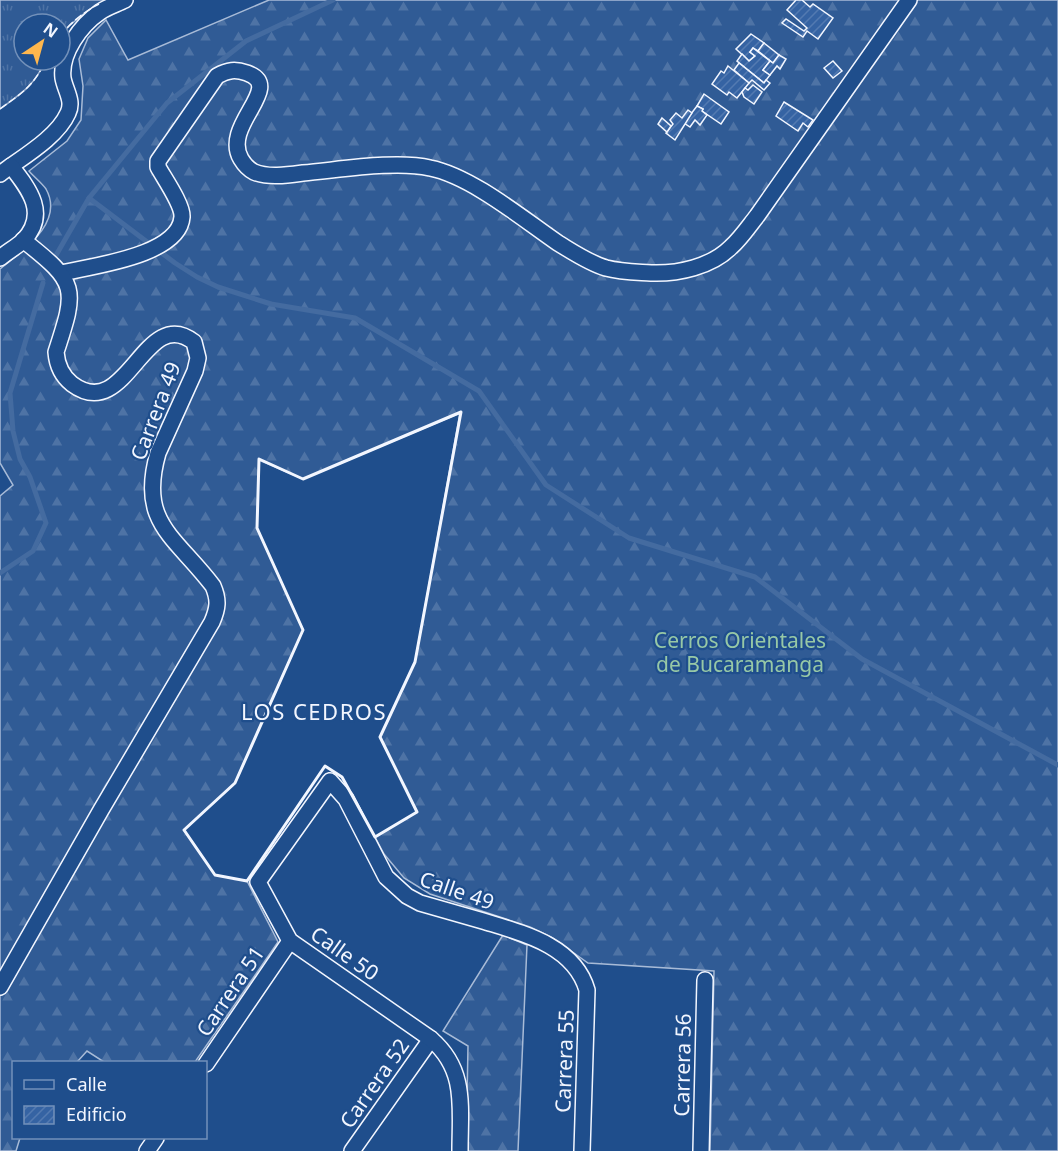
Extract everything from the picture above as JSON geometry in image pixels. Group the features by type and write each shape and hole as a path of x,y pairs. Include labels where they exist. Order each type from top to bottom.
{"street":[{"path":"0,258 23,240 32,228 36,215 34,200 27,186 5,170 53,134 69,111 70,99 63,78 63,64 73,41 85,25 101,11 125,0"},
{"path":"23,240 62,273 146,253 165,242 174,234 182,218 181,209 158,167 158,161 217,76 228,70 239,70 258,79 261,85 259,94 239,129 237,137 239,157 245,166 254,172 284,175 407,165 430,168 454,175 564,247 604,268 620,272 661,273 690,269 712,260 731,248 757,216 909,0"},
{"name":"Carrera 49","path":"0,987 218,609 217,595 213,586 159,520 152,500 153,477 158,453 195,370 198,358 194,342 183,335 166,336 147,349 132,371 116,383 102,392 83,391 63,375 56,358 70,307 69,291 62,273"},
{"name":"Calle 49","path":"258,882 330,781 346,800 386,877 407,896 420,903 521,933 542,942 562,954 581,974"},
{"name":"Calle 50","path":"258,882 290,941 442,1048 457,1076 460,1091 460,1151"},
{"name":"Carrera 51","path":"207,1063 290,941"},
{"name":"Carrera 55","path":"581,974 587,990 582,1151"},
{"name":"Carrera 56","path":"701,1151 705,980"},
{"name":"Carrera 52","path":"352,1151 431,1039"}],"green space":[{"path":"0,0 108,0 72,23 72,12 12,12 12,72 39,72 32,83 0,109"},
{"name":"Cerros Orientales de Bucaramanga","path":"269,0 1058,0 1058,1151 710,1151 714,971 588,963 551,937 530,927 430,894 404,878 384,854 375,837 417,812 380,737 415,662 460,413 303,479 259,460 257,528 303,630 235,783 184,830 215,875 247,881 278,942 196,1061 102,1061 87,1051 78,1061 12,1061 12,1139 20,1139 16,1151 0,1151 0,496 13,485 0,463 0,269 29,245 46,225 50,213 50,201 46,189 29,171 67,141 81,120 83,86 79,59 88,38 106,20 128,60"},
{"path":"503,935 527,945 518,1151 466,1151 468,1046 443,1031"}],"building":[{"path":"796,0 802,0 810,7 813,4 833,18 818,39 807,31 803,37 782,23 786,19 804,31 807,28 787,10"},
{"path":"751,34 764,43 758,51 753,48 750,52 755,56 749,61 736,49"},
{"path":"764,43 779,55 773,63 758,51"},
{"path":"753,48 770,61 763,70 770,75 764,83 737,61 742,54 749,61 755,56 750,52"},
{"path":"779,55 786,59 780,69 777,66 770,75 763,70 770,61 773,63"},
{"path":"833,61 842,71 833,78 824,68"},
{"path":"739,63 764,83 766,80 770,83 764,90 752,80 749,83 734,70"},
{"path":"728,66 749,83 737,98 729,92 727,95 712,84 721,71 724,73"},
{"path":"753,85 762,92 754,104 744,97 742,92"},
{"path":"704,94 729,112 721,124 697,106"},
{"path":"784,102 813,120 808,127 803,123 798,131 776,116"},
{"path":"697,106 707,115 700,125 695,120 690,127 684,123"},
{"path":"688,110 692,113 675,140 666,133 673,124 670,120 676,113 682,118"},
{"path":"662,118 671,126 667,132 658,124"}],"waterway":[{"path":"55,257 89,198 167,103 246,41 333,0"},
{"path":"89,198 175,263 218,287 271,304 355,318 479,391 546,485 629,538 755,577 862,659 1058,765"},
{"path":"0,573 33,551 46,523 30,477 20,459 13,431 10,393 43,283"}],"fence":[{"path":"72,23 99,4"},
{"path":"0,109 32,83 39,72"}],"wall":[{"path":"461,412 415,662 380,737 417,812 375,837 342,777 325,766 247,881 215,875 184,830 235,783 303,630 257,528 259,459 303,479 461,412"}],"district":[{"name":"LOS CEDROS","path":"314,711"}]}
